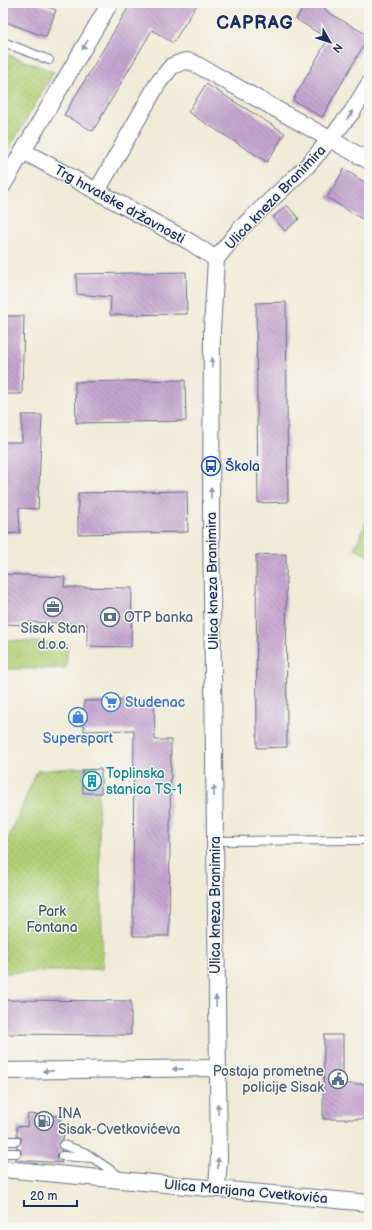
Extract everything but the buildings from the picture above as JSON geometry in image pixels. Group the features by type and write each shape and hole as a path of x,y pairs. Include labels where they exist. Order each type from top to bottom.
{"street":[{"path":"3,185 110,3"},
{"name":"Ulica kneza Branimira","path":"97,191 158,83 172,66 185,61 192,62 369,161"},
{"name":"Ulica kneza Branimira","path":"217,1188 219,1158 211,517 212,330 216,259 241,228 307,166 330,140 352,112 369,84"},
{"name":"Trg hrvatske državnosti","path":"23,152 195,245 216,259"},
{"path":"3,1071 217,1068"},
{"name":"Ulica Marijana Cvetkovića","path":"3,1168 369,1203"}],"lane":[{"path":"3,42 48,60"},
{"path":"214,841 369,840"},
{"path":"3,1141 16,1141"},
{"path":"63,1145 75,1148 93,1158 124,1179"},
{"path":"3,1152 16,1153"},
{"path":"62,1156 93,1158"}],"green space":[{"path":"3,53 54,72 3,159"},
{"path":"369,517 369,556 354,549"},
{"path":"3,640 68,644 66,668 3,669"},
{"name":"Park Fontana","path":"97,766 103,969 3,973 3,852 37,771"}],"place":[{"name":"Škola","path":"211,466"},
{"name":"Sisak Stan d.o.o.","path":"53,607"},
{"name":"OTP banka","path":"110,617"},
{"name":"Studenac","path":"111,702"},
{"name":"Supersport","path":"78,717"},
{"name":"Toplinska stanica TS-1","path":"92,781"},
{"name":"Postaja prometne policije Sisak","path":"338,1079"},
{"name":"INA Sisak-Cvetkovićeva","path":"44,1121"}],"district":[{"name":"CAPRAG","path":"255,23"}]}
